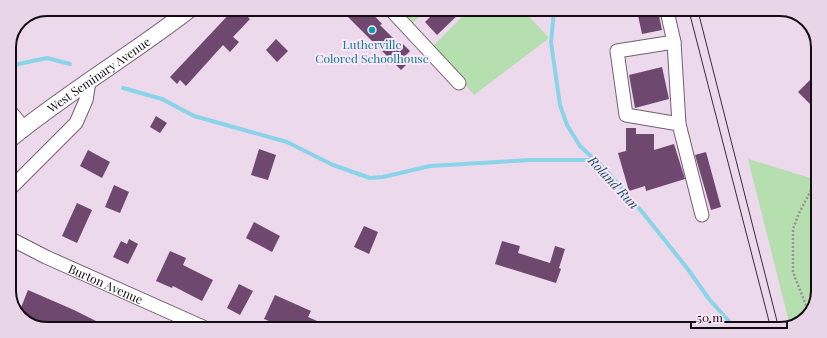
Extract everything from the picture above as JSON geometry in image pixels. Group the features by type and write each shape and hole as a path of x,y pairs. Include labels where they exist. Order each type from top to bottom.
{"main road":[{"name":"West Seminary Avenue","path":"16,134 181,16"}],"street":[{"path":"397,16 459,83"},
{"path":"668,16 674,42 679,124 702,215"},
{"path":"674,42 617,51 626,115 679,124"},
{"path":"16,183 76,123 86,100 89,82"},
{"path":"16,118 24,128"},
{"name":"Burton Avenue","path":"16,242 46,257 192,322"}],"path":[{"path":"807,307 793,272 793,229 811,189"}],"green space":[{"path":"403,16 420,16 411,25"},
{"path":"463,16 529,16 549,38 474,95 452,69 430,49"},
{"path":"748,159 811,178 811,291 809,301 803,312 796,318 789,320"}],"building":[{"path":"227,16 247,16 250,19 233,37 239,42 230,52 223,45 186,86 180,80 177,84 170,77"},
{"path":"375,16 382,24 380,25 401,46 403,44 410,51 404,57 409,62 401,70 348,17"},
{"path":"431,16 457,16 437,35 425,22"},
{"path":"638,16 659,16 662,30 642,34"},
{"path":"276,39 288,51 277,62 266,50"},
{"path":"662,67 669,99 635,108 629,75"},
{"path":"811,79 811,105 798,92"},
{"path":"156,116 167,123 160,133 150,127"},
{"path":"626,128 636,128 636,134 654,134 654,150 674,144 685,179 646,191 645,186 629,191 618,153 626,151"},
{"path":"259,149 276,155 268,180 251,175"},
{"path":"88,150 110,162 102,178 80,166"},
{"path":"706,152 721,207 711,210 695,155"},
{"path":"114,185 129,192 120,213 105,207"},
{"path":"77,203 92,210 77,243 62,236"},
{"path":"254,222 280,236 272,252 246,238"},
{"path":"364,226 378,232 369,254 354,247"},
{"path":"129,239 138,244 128,264 113,257 121,241 127,244"},
{"path":"502,241 520,246 518,253 550,263 555,246 565,249 559,268 561,269 556,283 495,264"},
{"path":"170,251 186,258 183,265 213,280 202,301 173,286 172,288 156,281"},
{"path":"239,284 253,291 240,315 227,308"},
{"path":"28,290 98,322 43,322 31,318 21,308"},
{"path":"275,295 311,311 308,317 320,322 271,322 264,319"}],"waterway":[{"name":"Roland Run","path":"554,16 551,42 560,105 567,125 580,146 606,170 643,213 687,268 709,299 730,322"},
{"path":"16,65 47,58 70,64"},
{"path":"123,88 162,99 194,116 287,142 333,165 370,178 383,177 430,166 531,160 595,160"}],"tram line":[{"path":"690,16 769,322"},
{"path":"699,16 777,322"}],"place":[{"name":"Lutherville Colored Schoolhouse","path":"372,30"}]}
